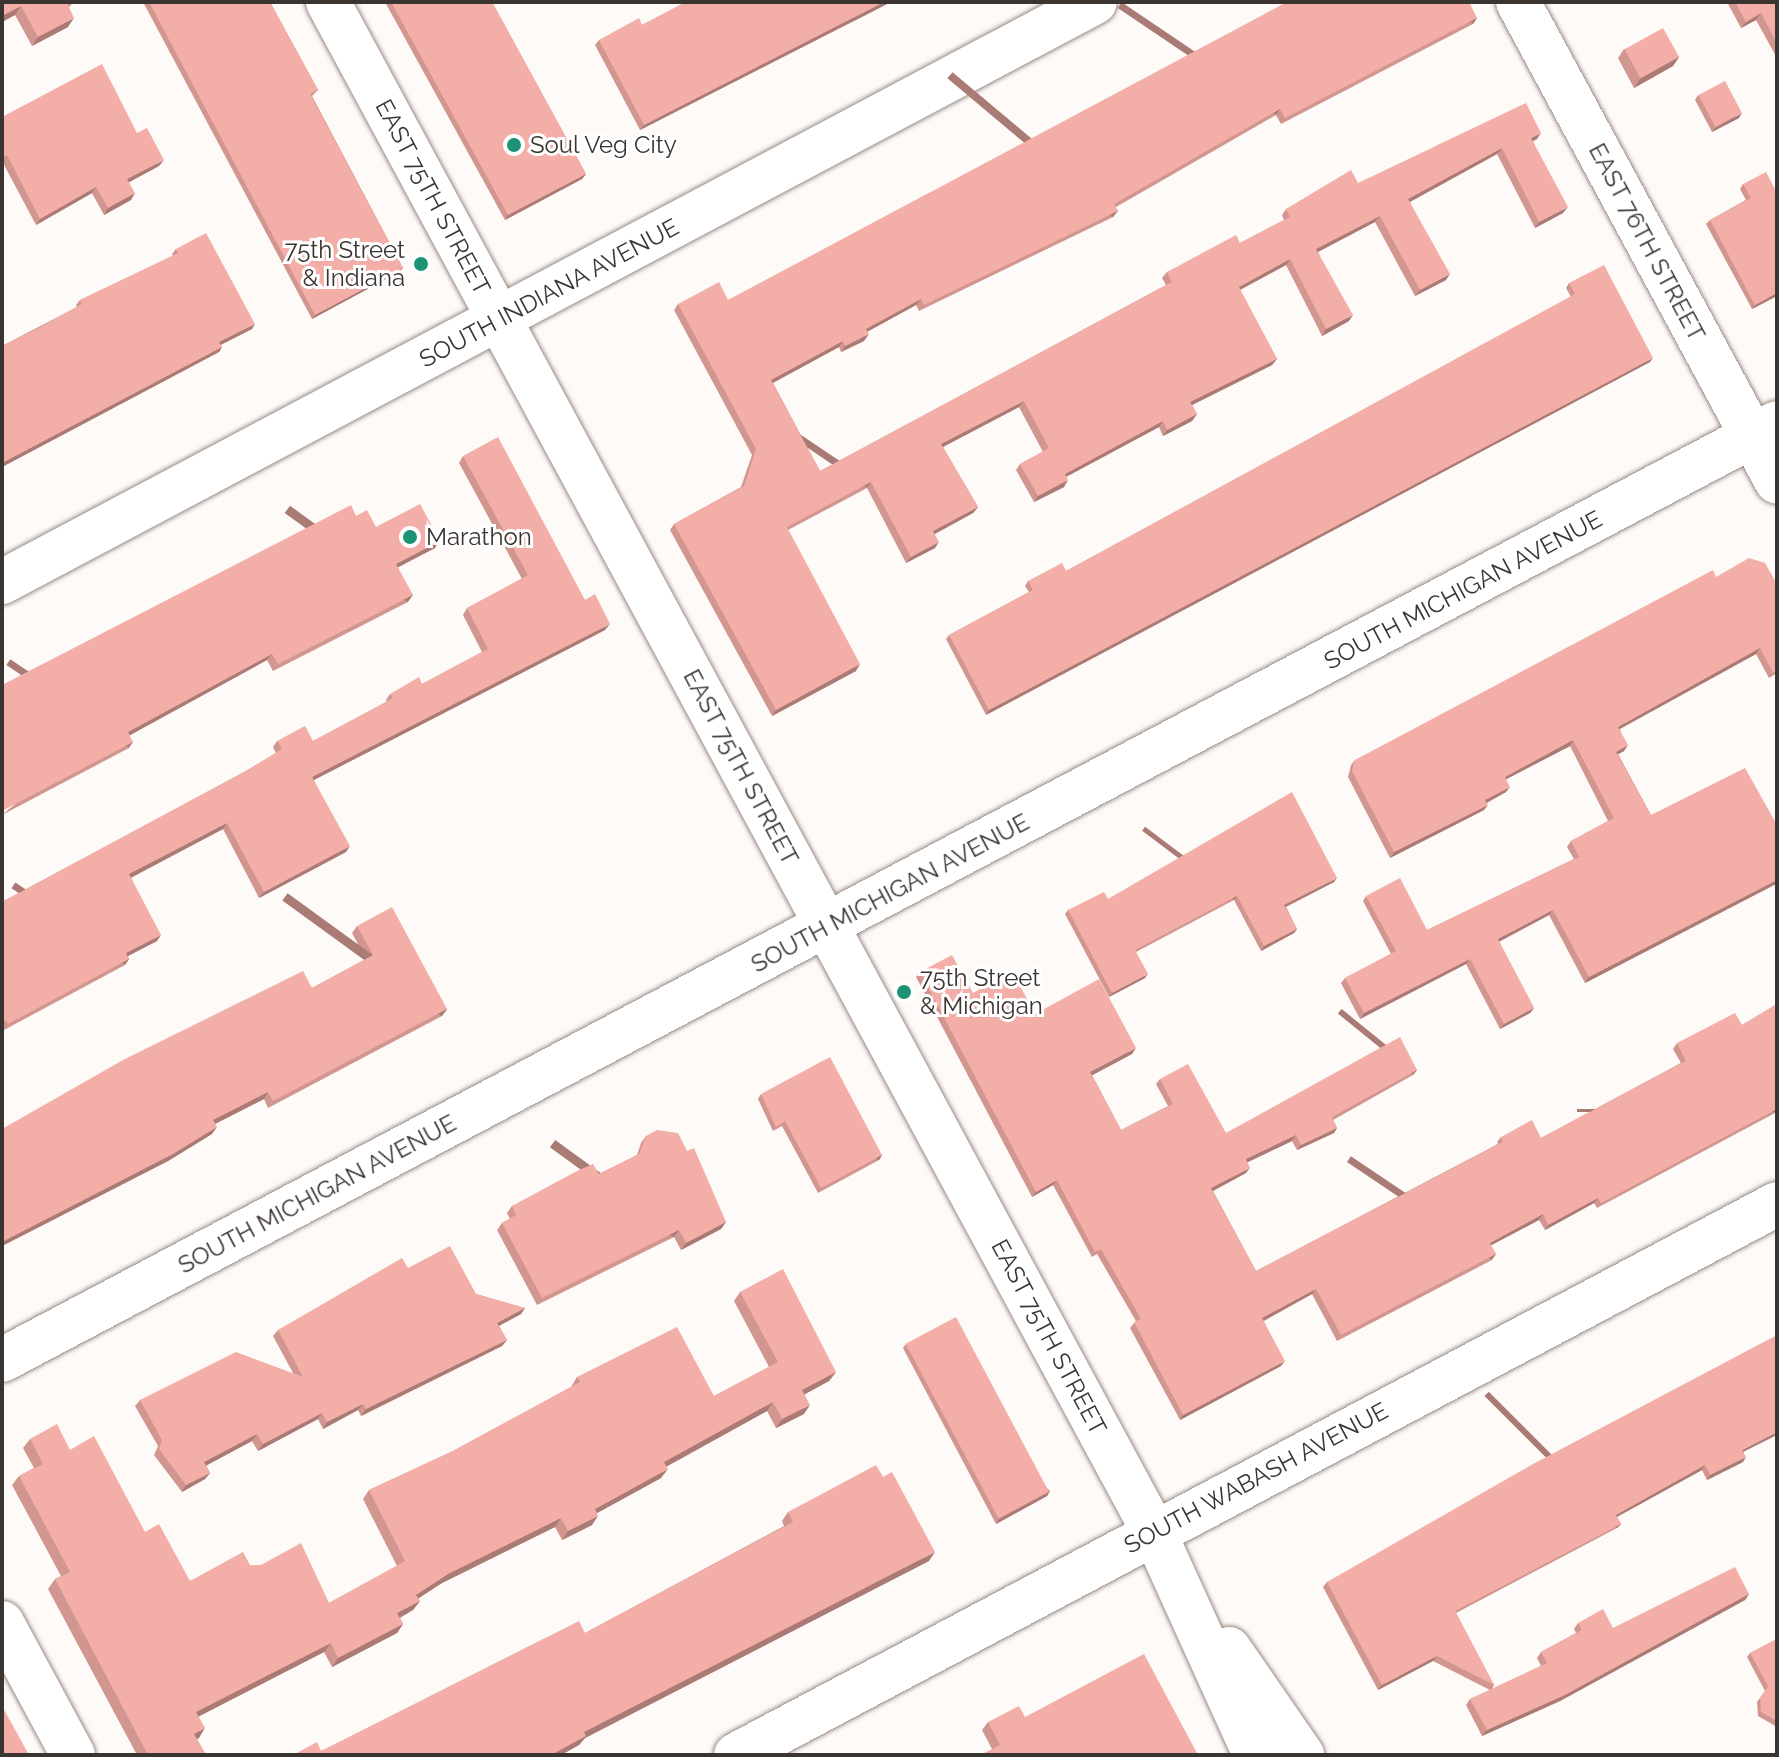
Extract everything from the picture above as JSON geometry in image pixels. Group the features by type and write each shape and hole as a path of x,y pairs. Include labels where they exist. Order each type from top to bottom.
{"street":[{"name":"EAST 75TH STREET","path":"328,2 1154,1532 1255,1755"},
{"name":"SOUTH INDIANA AVENUE","path":"2,582 1095,2"},
{"name":"EAST 76TH STREET","path":"1518,2 1765,430 1777,482"},
{"name":"SOUTH MICHIGAN AVENUE","path":"2,1360 1765,430"},
{"name":"SOUTH WABASH AVENUE","path":"736,1755 1777,1204"},
{"name":"EAST 75TH STREET","path":"1154,1532 1302,1755"},
{"path":"2,1623 73,1755"}],"building":[{"path":"2,2 68,2 74,18 38,37 21,6 2,16"},
{"path":"149,2 270,2 318,90 310,94 403,268 315,315"},
{"path":"391,2 492,2 586,174 508,215"},
{"path":"686,2 884,2 644,125 599,40 639,18 642,25"},
{"path":"1287,2 1469,2 1477,18 1285,118 1280,109 1114,204 1118,211 924,305 921,299 866,329 869,334 845,346 843,341 771,380 820,471 1172,282 1167,272 1236,235 1240,243 1290,217 1286,209 1351,170 1358,183 1526,103 1541,133 1531,138 1568,207 1539,222 1502,148 1408,199 1450,274 1420,290 1380,216 1316,249 1353,315 1326,329 1290,259 1239,287 1277,359 1190,402 1197,414 1167,430 1163,421 1065,474 1068,480 1038,496 1020,464 1049,448 1024,401 941,444 978,507 933,531 939,542 911,557 871,482 787,527 860,664 776,710 674,524 744,486 756,449 678,304 719,282 728,300"},
{"path":"1735,2 1777,2 1777,44 1761,13 1746,22"},
{"path":"1663,28 1679,57 1641,78 1625,49"},
{"path":"102,64 137,133 147,128 164,160 127,179 135,193 108,208 96,187 40,219 7,155 2,157 2,117"},
{"path":"1725,81 1742,113 1715,127 1699,95"},
{"path":"1766,172 1777,188 1777,293 1755,305 1710,220 1751,198 1743,184"},
{"path":"206,233 255,324 219,342 222,347 2,463 2,346 82,304 80,300 178,253 176,249"},
{"path":"1604,265 1653,358 989,710 949,635 1033,590 1028,581 1062,563 1066,571 1575,294 1569,283"},
{"path":"498,437 585,600 595,594 610,624 312,777 350,846 264,892 227,823 129,874 161,935 126,953 129,959 8,1024 6,1020 2,1023 2,902 246,771 282,749 277,741 305,726 313,741 393,698 390,694 419,677 422,684 488,649 467,608 528,575 463,456"},
{"path":"420,504 440,541 396,564 413,595 278,664 272,654 128,732 133,742 2,811 2,685 351,505 356,516 367,510 376,527"},
{"path":"1749,558 1765,563 1777,584 1777,670 1773,673 1760,648 1618,727 1628,745 1616,752 1651,815 1745,768 1777,825 1777,880 1589,977 1553,910 1498,939 1534,1008 1504,1024 1470,959 1364,1013 1345,978 1396,951 1366,896 1400,878 1427,930 1579,857 1571,841 1614,818 1573,740 1505,777 1510,787 1485,800 1488,805 1394,852 1352,771 1355,760 1713,570 1716,577"},
{"path":"1292,792 1337,878 1284,905 1297,929 1264,946 1237,896 1135,950 1148,974 1112,993 1068,910 1104,892 1108,899"},
{"path":"392,907 447,1009 273,1101 268,1092 213,1120 217,1127 173,1154 2,1242 2,1129 123,1060 303,971 312,988 373,955 357,926"},
{"path":"952,955 973,993 1012,971 1035,1014 1099,979 1136,1048 1090,1072 1121,1130 1173,1104 1160,1079 1188,1064 1226,1133 1400,1037 1417,1070 1332,1117 1337,1128 1301,1145 1296,1135 1246,1159 1250,1168 1211,1188 1256,1271 1503,1142 1501,1137 1532,1120 1541,1138 1686,1061 1677,1043 1735,1013 1742,1025 1777,1004 1777,1109 1601,1203 1598,1198 1548,1225 1543,1214 1490,1243 1496,1254 1341,1335 1316,1289 1262,1318 1285,1361 1183,1415 1134,1322 1141,1319 1101,1249 1095,1252 1057,1180 1036,1192 920,972"},
{"path":"830,1057 882,1155 821,1188 785,1121 776,1127 761,1094"},
{"path":"657,1130 678,1133 687,1151 694,1148 726,1222 686,1243 679,1230 542,1298 502,1223 516,1215 512,1206 593,1164 599,1174 639,1154 646,1136"},
{"path":"450,1246 476,1294 525,1308 497,1323 507,1340 366,1409 363,1404 327,1422 322,1413 263,1444 257,1434 204,1462 210,1473 186,1485 159,1449 162,1440 140,1400 236,1352 303,1377 278,1330 402,1258 408,1268"},
{"path":"783,1269 836,1372 802,1390 810,1405 782,1419 773,1402 664,1462 668,1469 595,1509 598,1516 568,1531 561,1518 448,1574 416,1595 420,1601 397,1613 403,1624 338,1658 331,1643 196,1712 205,1728 194,1734 206,1755 148,1755 55,1579 70,1572 19,1476 43,1464 30,1439 57,1424 70,1450 94,1436 145,1532 159,1524 190,1581 243,1552 250,1565 261,1565 301,1543 329,1603 405,1561 369,1490 453,1451 580,1382 577,1377 677,1327 714,1396 778,1362 740,1292"},
{"path":"956,1317 1049,1492 999,1519 906,1344"},
{"path":"1777,1335 1777,1432 1742,1450 1746,1457 1710,1475 1705,1465 1616,1515 1621,1524 1455,1611 1494,1685 1437,1656 1382,1685 1327,1582 1533,1464"},
{"path":"876,1465 883,1477 892,1472 935,1552 584,1732 586,1736 551,1755 293,1755 317,1742 321,1751 579,1621 585,1633 793,1522 788,1512"},
{"path":"1735,1567 1749,1594 1565,1695 1487,1730 1470,1699 1547,1663 1541,1652 1582,1630 1578,1623 1603,1609 1613,1628"},
{"path":"1777,1639 1777,1721 1761,1712 1760,1698 1768,1686 1750,1653"},
{"path":"1144,1654 1198,1755 980,1755 1000,1745 988,1722 1019,1706 1025,1717"},
{"path":"2,1706 29,1755 2,1755"}],"place":[{"name":"Soul Veg City","path":"514,145"},
{"name":"75th Street & Indiana","path":"421,264"},
{"name":"Marathon","path":"410,537"},
{"name":"75th Street & Michigan","path":"904,992"}]}
